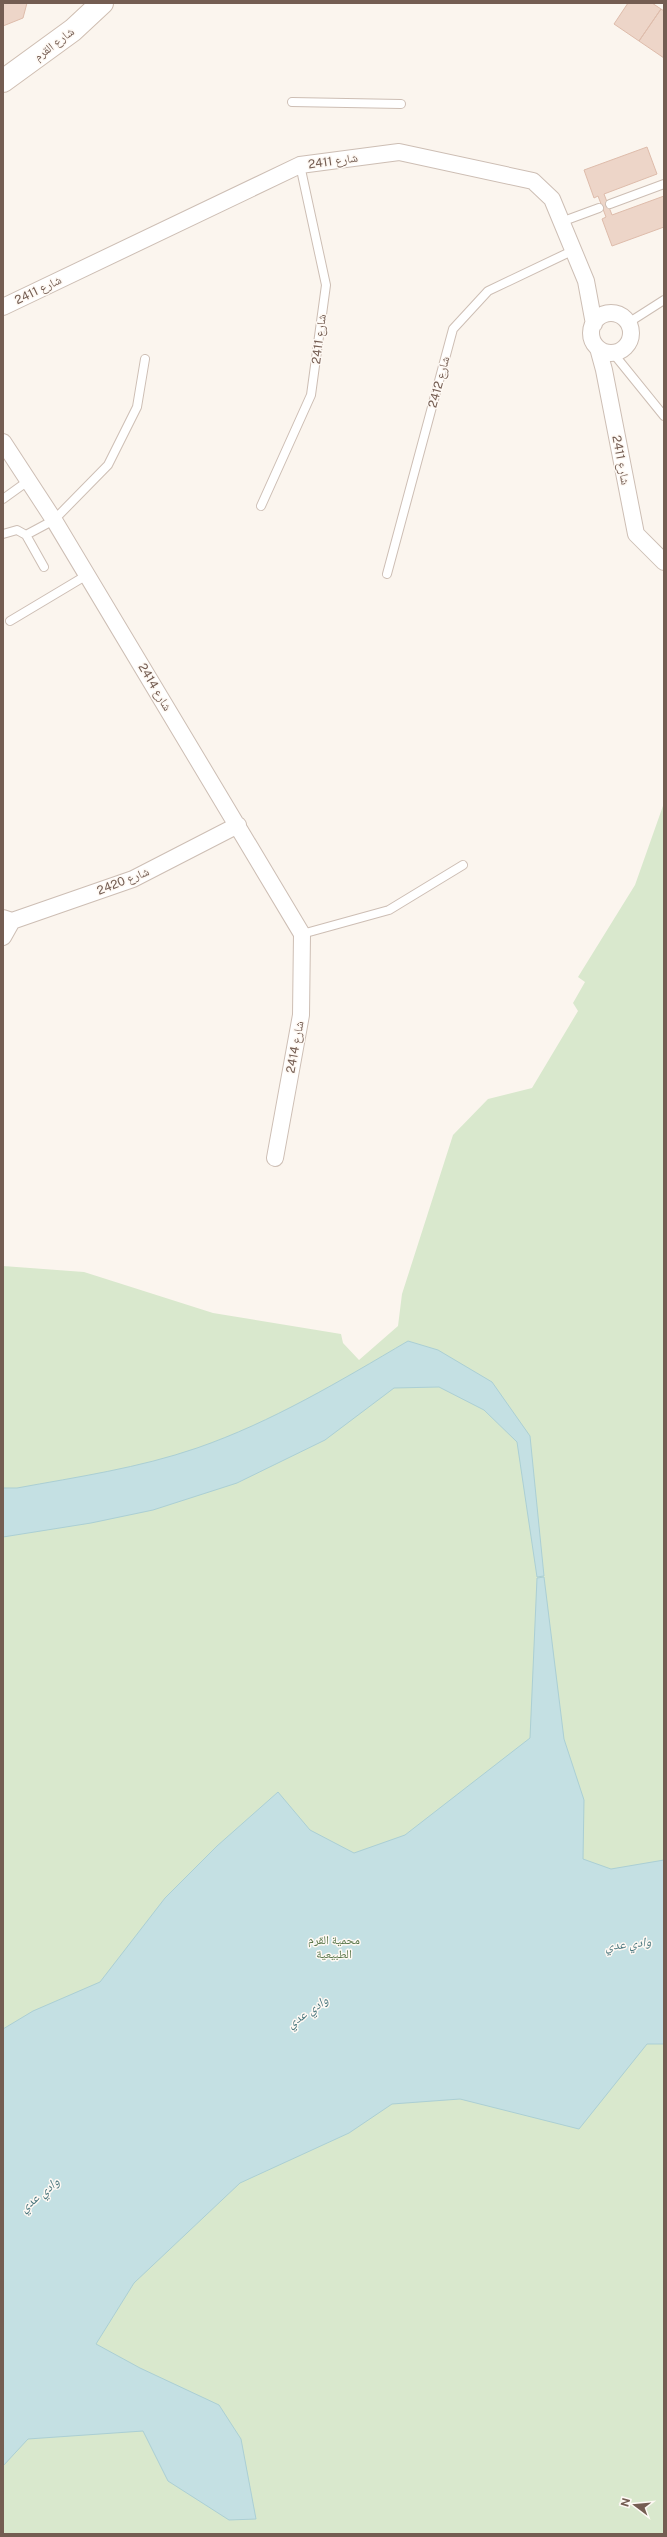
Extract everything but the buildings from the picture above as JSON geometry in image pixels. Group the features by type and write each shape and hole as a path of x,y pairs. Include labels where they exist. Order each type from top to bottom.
{"main road":[{"name":"شارع القرم","path":"3,81 73,30 102,3"}],"street":[{"name":"شارع 2411","path":"3,307 300,165 399,152 492,170 533,181 552,198 572,251 586,281 594,324"},
{"path":"613,313 619,315 628,323 631,331 630,340 624,349 613,353 598,348 592,338 594,324 600,316 613,313"},
{"name":"شارع 2411","path":"598,348 604,370 636,534 664,562"},
{"name":"2414 شارع","path":"3,442 54,520 302,934 301,1015 275,1158"},
{"name":"2420 شارع","path":"7,920 133,879 238,825"},
{"path":"3,937 7,920"}],"lane":[{"path":"292,102 401,104"},
{"name":"2411 شارع","path":"262,506 311,395 326,286 300,165"},
{"path":"610,204 664,184"},
{"path":"562,222 599,208"},
{"name":"2412 شارع","path":"387,574 453,328 488,291 572,251"},
{"path":"628,323 664,300"},
{"path":"613,353 664,416"},
{"path":"26,535 54,520 108,465 137,407 145,359"},
{"path":"3,498 28,481"},
{"path":"3,534 17,530 26,535 44,567"},
{"path":"10,622 87,575"},
{"path":"302,934 389,910 463,865"}],"green space":[{"name":"محمية القرم الطبيعية","path":"664,803 664,2534 3,2534 3,1266 84,1272 213,1313 341,1334 343,1343 359,1360 398,1326 402,1294 453,1135 488,1099 532,1088 578,1011 573,1003 585,982 578,977 635,885"}],"water":[{"path":"408,1341 438,1350 492,1382 530,1436 544,1576 537,1577 517,1442 484,1410 439,1387 394,1388 325,1440 237,1483 153,1510 91,1523 3,1537 3,1488 17,1488 153,1461 225,1438 305,1400"},
{"name":"وادي عدي","path":"544,1577 564,1739 584,1800 583,1859 611,1869 664,1860 664,2044 647,2044 579,2129 460,2099 392,2104 349,2133 240,2183 134,2283 96,2344 140,2368 219,2405 241,2439 256,2519 229,2520 168,2481 143,2431 28,2439 3,2466 3,2029 33,2011 100,1982 165,1898 217,1846 278,1792 310,1830 354,1853 405,1835 530,1738 537,1578"}]}
